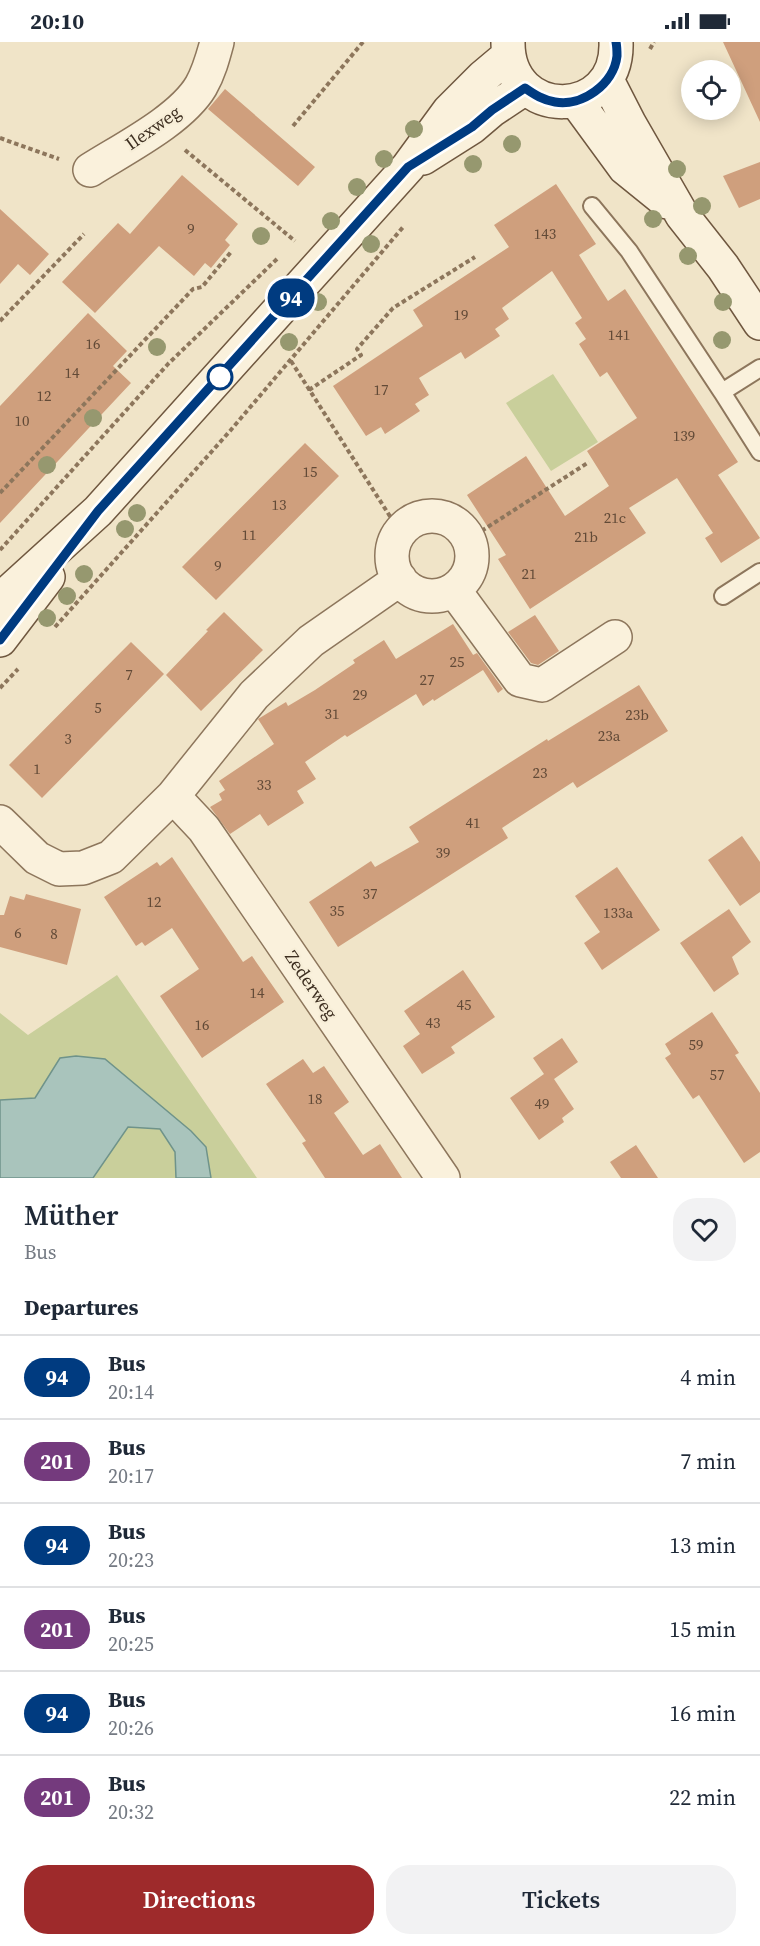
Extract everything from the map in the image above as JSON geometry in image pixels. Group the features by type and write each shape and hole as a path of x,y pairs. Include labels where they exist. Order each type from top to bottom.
{"street":[{"name":"Ilexweg","path":"90,170 184,108 201,87 218,42"},
{"path":"508,49 513,74 525,88 539,98 557,103 576,101 593,93 607,80 617,58 616,42"},
{"path":"0,640 98,511 408,167 449,111 508,49"},
{"path":"607,80 682,215 723,267 760,323"},
{"path":"408,167 472,127 492,110 525,88"},
{"path":"576,101 625,168 682,215"},
{"path":"0,600 98,511"},
{"path":"429,515 443,516 455,522 465,531 469,539 473,556 470,569 464,581 454,590 442,595 429,596 416,593 396,575 392,562 392,549 399,532 416,518 429,515"},
{"path":"0,822 37,858 59,869 83,868 111,857 173,796 254,695 311,641 400,579"},
{"path":"454,590 520,680 542,685 615,637"},
{"name":"Zederweg","path":"173,796 204,829 443,1178"}],"lane":[{"path":"592,206 629,251 760,452"},
{"path":"722,392 760,368"},
{"path":"723,596 760,572"}],"path":[{"path":"293,126 363,42"},
{"path":"0,550 168,364 295,241 158,127"},
{"path":"0,138 90,170"},
{"path":"51,631 291,361 407,222"},
{"path":"0,321 84,234"},
{"path":"0,493 193,289 202,287 231,252"},
{"path":"309,390 361,356 357,349 393,308 475,257"},
{"path":"291,361 399,532"},
{"path":"469,539 589,462"},
{"path":"0,688 20,666"}],"green space":[{"path":"553,374 598,442 551,471 506,403"},
{"path":"117,975 257,1178 0,1178 0,1013 28,1035"}],"water":[{"path":"76,1056 105,1059 191,1131 206,1147 211,1178 176,1178 175,1152 160,1129 128,1127 93,1178 0,1178 0,1100 35,1098 60,1058"}],"building":[{"path":"723,42 760,42 760,122 741,81 741,60 731,60"},
{"path":"225,89 315,167 298,186 208,109"},
{"path":"760,162 760,199 739,208 723,176"},
{"path":"182,175 238,224 225,240 230,245 211,268 205,263 194,276 159,246 95,313 62,282 118,223 130,234"},
{"path":"556,184 596,244 579,255 608,301 625,289 738,462 718,475 760,538 721,563 705,538 713,533 677,478 629,508 646,533 530,609 498,559 506,555 467,495 526,456 565,516 609,486 587,451 637,418 607,372 600,377 579,344 586,339 575,323 582,318 552,271 502,308 509,319 495,329 500,336 465,359 461,352 419,378 429,395 415,404 420,411 385,434 381,427 366,436 333,386 423,326 413,310 509,247 494,225"},
{"path":"0,209 49,254 30,275 18,264 0,284"},
{"path":"88,313 127,351 113,366 131,383 0,523 0,406"},
{"path":"305,443 339,476 216,600 182,567"},
{"path":"224,612 263,650 201,711 166,675"},
{"path":"535,615 559,651 538,665 531,663 508,632"},
{"path":"453,624 473,655 477,653 503,689 498,693 483,670 423,706 416,694 347,737 345,735 305,762 316,779 297,791 304,803 268,826 260,814 230,834 210,807 222,800 219,794 225,790 219,781 274,744 258,719 286,702 288,706 315,690 355,663 353,660 384,640 396,659"},
{"path":"131,642 164,674 42,798 9,765"},
{"path":"639,685 668,731 577,788 573,782 502,828 508,838 338,947 309,902 371,861 375,867 419,842 409,827 547,739 548,741"},
{"path":"742,836 760,862 760,892 740,906 708,860"},
{"path":"172,857 243,962 252,956 284,1002 202,1058 160,996 199,969 172,928 145,946 142,942 136,946 104,897 157,862 160,866"},
{"path":"617,867 660,930 602,970 584,943 600,932 575,896"},
{"path":"26,894 81,909 67,965 0,947 0,915 4,915 10,896 24,900"},
{"path":"729,909 751,942 732,957 739,974 714,992 680,943"},
{"path":"463,970 495,1017 451,1047 455,1053 422,1074 403,1046 420,1034 404,1011"},
{"path":"712,1012 739,1053 735,1055 760,1093 760,1152 744,1163 699,1095 693,1099 665,1058 671,1054 665,1044"},
{"path":"562,1038 578,1062 554,1079 574,1109 562,1118 564,1122 539,1140 510,1098 544,1074 533,1058"},
{"path":"303,1059 313,1073 324,1066 349,1102 334,1113 363,1155 380,1144 402,1178 325,1178 302,1143 306,1141 266,1084"},
{"path":"636,1145 658,1178 621,1178 610,1162"}],"bus line":[{"name":"94","path":"0,640 98,511 408,167 472,127 492,110 525,88 539,98 557,103 576,101 593,93 607,80 617,58 616,42"}]}
